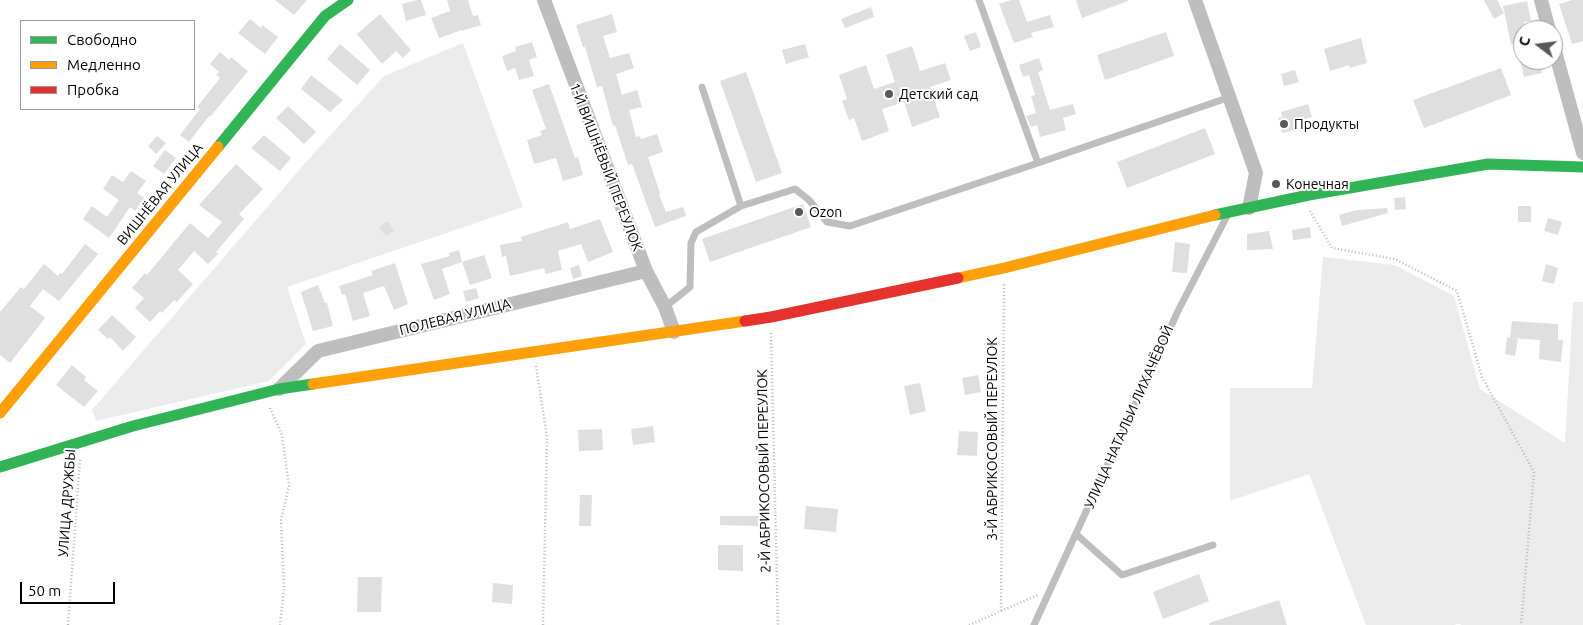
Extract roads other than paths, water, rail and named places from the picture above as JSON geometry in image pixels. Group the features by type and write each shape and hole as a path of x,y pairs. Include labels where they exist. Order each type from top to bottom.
{"street":[{"name":"ВИШНЁВАЯ УЛИЦА","path":"0,413 325,16 348,0"},
{"name":"1-Й ВИШНЁВЫЙ ПЕРЕУЛОК","path":"544,0 646,271 665,307 674,332"},
{"path":"1195,0 1256,173 1249,208"},
{"path":"1541,0 1546,20"},
{"path":"1560,70 1583,153"},
{"path":"0,467 132,426 279,389 770,317 1004,268 1229,212 1301,197 1488,164 1583,167"},
{"name":"ПОЛЕВАЯ УЛИЦА","path":"279,389 318,350 646,271"}],"lane":[{"path":"978,0 1038,163"},
{"path":"702,87 741,206"},
{"path":"665,307 690,286 691,243 696,232 741,206 795,189 809,200 826,222 850,226 1230,97"},
{"name":"УЛИЦА НАТАЛЬИ ЛИХАЧЁВОЙ","path":"1034,625 1178,311 1229,212"},
{"path":"1076,534 1122,575 1214,545"}],"place":[{"name":"Детский сад","path":"889,94"},
{"name":"Продукты","path":"1284,124"},
{"name":"Конечная","path":"1276,184"},
{"name":"Ozon","path":"799,212"}]}
